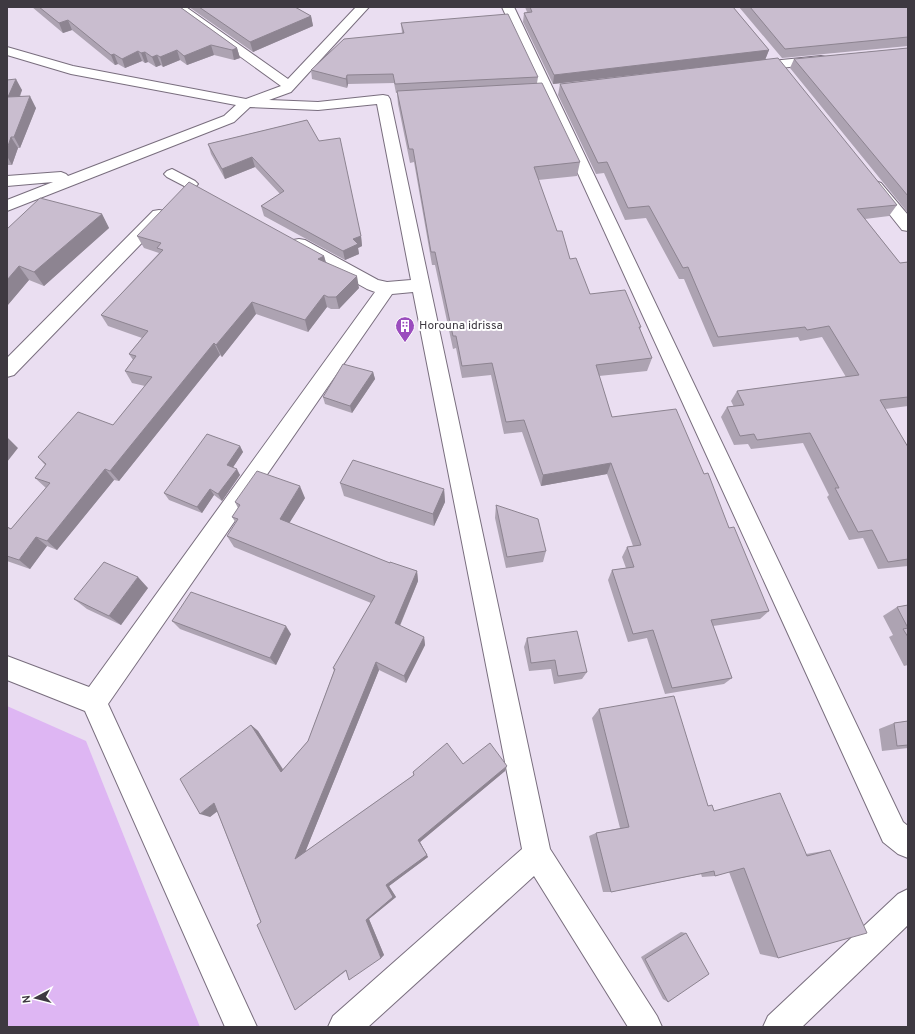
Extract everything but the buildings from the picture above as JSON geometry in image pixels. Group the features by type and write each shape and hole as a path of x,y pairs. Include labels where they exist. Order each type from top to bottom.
{"street":[{"path":"178,7 289,86"},
{"path":"7,206 229,119 247,103 286,88 363,7"},
{"path":"508,7 893,832 908,844"},
{"path":"7,51 71,70 247,103 318,106 390,98 421,285 537,854 646,1027"},
{"path":"768,52 786,76"},
{"path":"737,69 831,59"},
{"path":"7,370 185,194 172,174"},
{"path":"7,181 84,176"},
{"path":"869,178 908,226"},
{"path":"285,236 373,285 387,288 421,285"},
{"path":"94,702 387,288"},
{"path":"7,668 94,702 241,1027"},
{"path":"344,1027 537,854"},
{"path":"779,1027 908,904"}],"shaded area":[{"path":"7,706 86,741 200,1027 7,1027"}],"place":[{"name":"Horouna idrissa","path":"405,343"}]}
